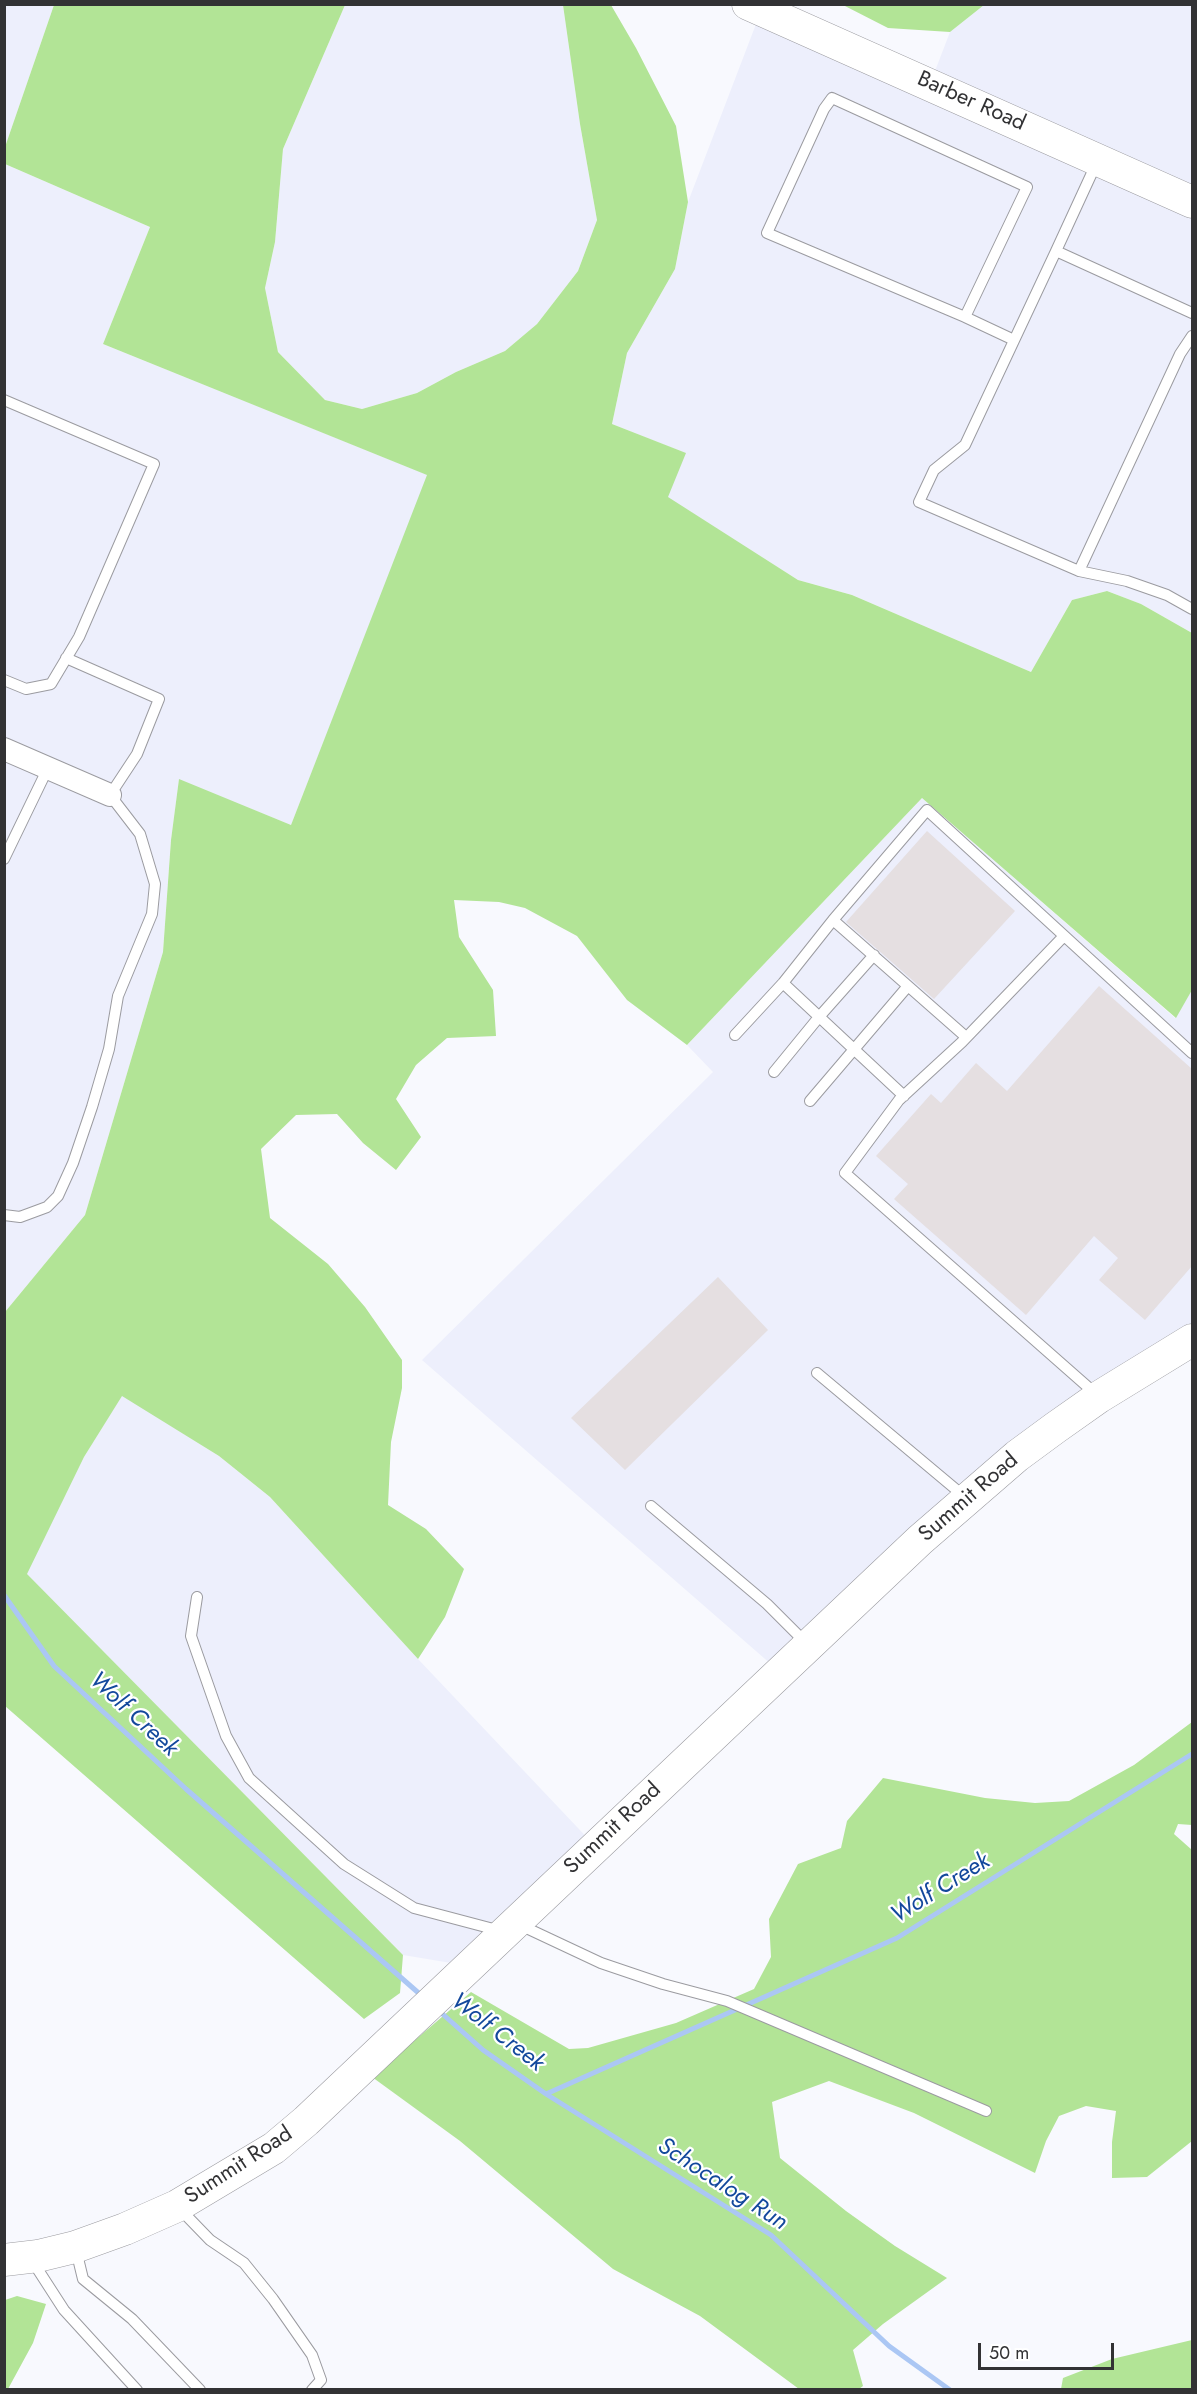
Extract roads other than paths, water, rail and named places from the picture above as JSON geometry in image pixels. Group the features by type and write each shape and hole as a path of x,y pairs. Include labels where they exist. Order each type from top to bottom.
{"street":[{"name":"Barber Road","path":"748,4 1192,202"},
{"path":"4,749 110,795"},
{"name":"Summit Road","path":"11,2260 75,2247 125,2229 177,2206 274,2148 306,2121 920,1540 1017,1456 1099,1397 1192,1340"}],"lane":[{"path":"965,317 1026,187 832,98 824,109 767,233 1014,340"},
{"path":"1099,160 965,446 934,470 920,502 1079,571 1127,581 1167,595 1192,609"},
{"path":"1056,251 1192,313"},
{"path":"1079,571 1180,354 1192,336"},
{"path":"4,400 154,464 79,637 51,684 26,689 4,680"},
{"path":"4,1215 20,1217 47,1207 58,1196 73,1163 92,1107 109,1049 118,996 152,914 155,884 140,834 110,795 137,754 159,699 66,658"},
{"path":"4,859 48,768"},
{"path":"735,1035 783,983 833,920 927,810 1192,1053"},
{"path":"833,920 966,1037"},
{"path":"1064,936 966,1037 904,1096 845,1173 1099,1397"},
{"path":"774,1071 874,955"},
{"path":"783,983 904,1096"},
{"path":"810,1101 908,986"},
{"path":"817,1373 967,1499"},
{"path":"651,1506 767,1604 808,1645"},
{"path":"198,1598 191,1636 226,1737 249,1778 344,1863 414,1908 509,1927 601,1963 663,1984 727,2001 986,2111"},
{"path":"177,2206 210,2241 244,2263 273,2299 312,2355 321,2380 312,2390"},
{"path":"75,2247 83,2279 132,2319 200,2390"},
{"path":"11,2260 64,2310 137,2390"}],"waterway":[{"name":"Wolf Creek","path":"4,1595 54,1666 186,1789 422,1996"},
{"name":"Wolf Creek","path":"438,2010 483,2050 546,2094 897,1938 1192,1754"},
{"name":"Schocalog Run","path":"546,2094 771,2235 889,2346 950,2390"}]}
